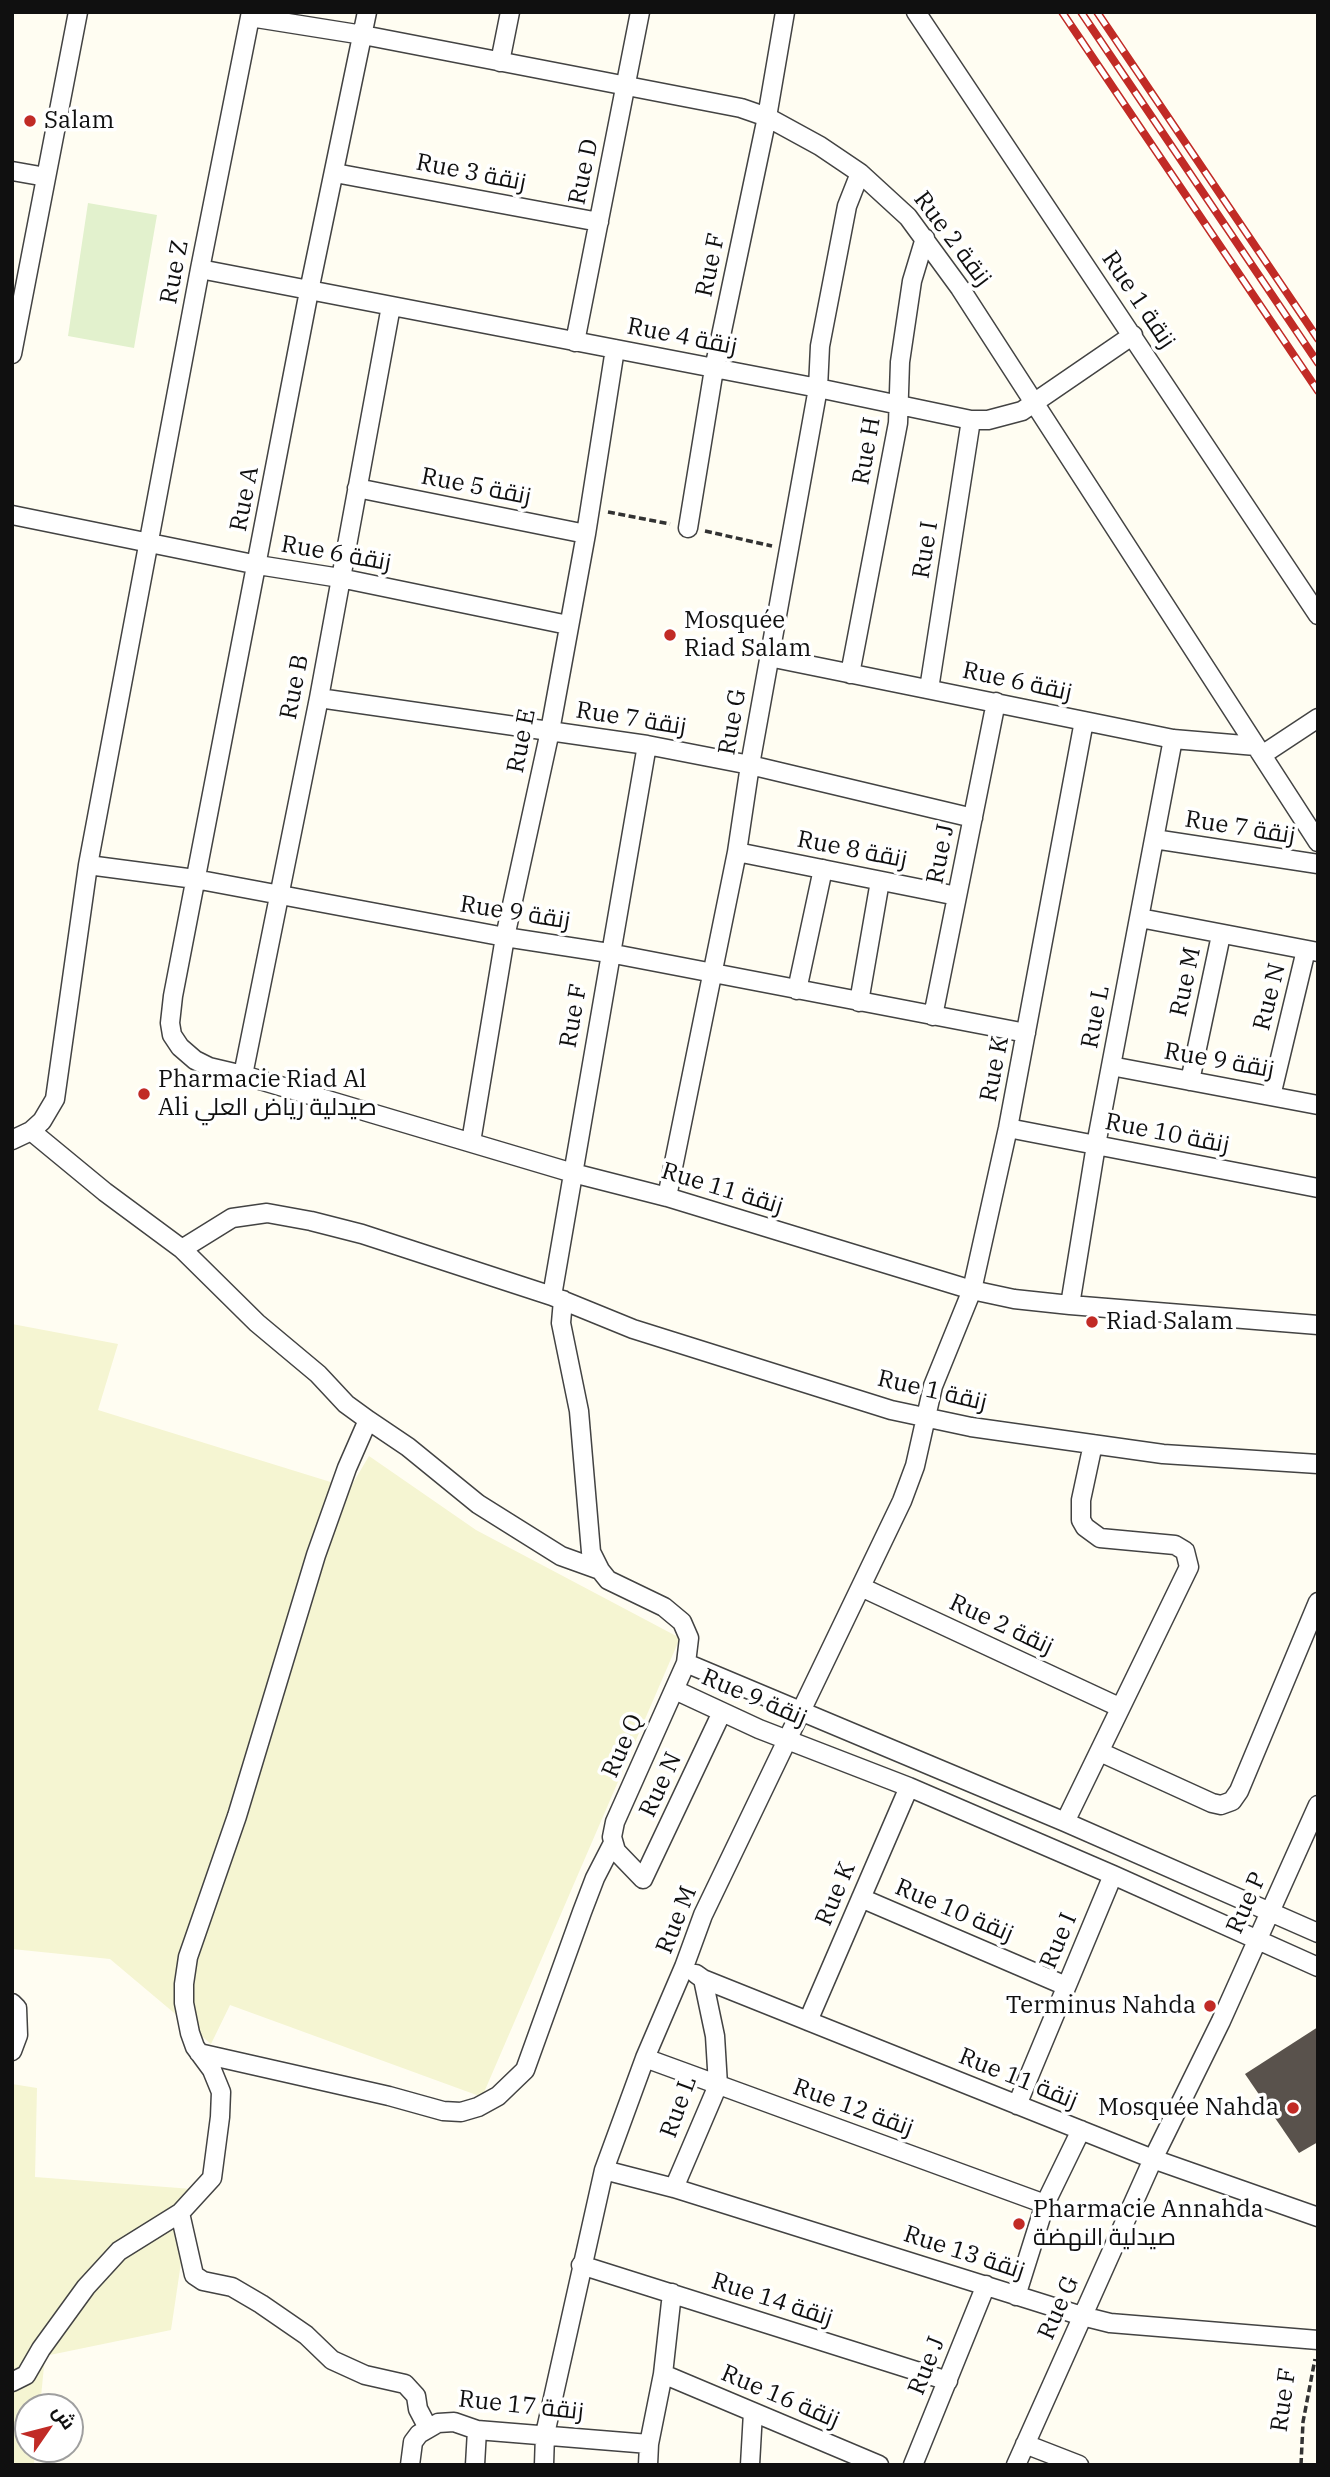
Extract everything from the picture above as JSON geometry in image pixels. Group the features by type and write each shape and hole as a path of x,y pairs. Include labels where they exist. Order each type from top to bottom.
{"street":[{"path":"12,354 78,12"},
{"name":"Rue A","path":"173,996 309,291 367,12"},
{"path":"500,62 510,12"},
{"name":"Rue D","path":"575,342 640,12"},
{"name":"Rue F","path":"688,528 714,369 785,12"},
{"name":"Rue 1 زنقة","path":"916,12 1318,615"},
{"name":"Rue 2 زنقة","path":"251,15 741,108 766,117 820,146 860,173 888,196 925,238 1035,403 1318,842"},
{"name":"Rue Z","path":"149,542 251,15"},
{"path":"12,171 46,177"},
{"name":"Rue 3 زنقة","path":"335,173 598,222"},
{"name":"Rue G","path":"667,1197 737,852 750,765 818,388 820,346 847,206 860,173"},
{"name":"Rue H","path":"850,674 900,406 899,379 912,281 925,238"},
{"name":"Rue 4 زنقة","path":"200,269 971,420 1006,417 1035,403 1133,335"},
{"name":"Rue B","path":"243,1075 319,698 391,306"},
{"name":"Rue E","path":"471,1142 505,937 551,732 615,349"},
{"name":"Rue I","path":"929,689 971,420"},
{"name":"Rue 5 زنقة","path":"357,488 586,534"},
{"name":"Rue 6 زنقة","path":"12,514 568,625"},
{"path":"12,1140 31,1131 42,1121 55,1099 88,864 149,542"},
{"name":"Rue 6 زنقة","path":"769,657 1173,739 1259,751"},
{"name":"Rue 7 زنقة","path":"319,698 647,745 750,765 973,818"},
{"name":"Rue J","path":"933,1016 996,702"},
{"path":"1259,751 1318,718"},
{"name":"Rue K","path":"926,1418 933,1386 972,1290 1008,1128 1084,721"},
{"name":"Rue L","path":"1070,1305 1096,1145 1173,739"},
{"name":"Rue F","path":"600,1570 590,1545 588,1494 579,1411 557,1298 573,1173 647,745"},
{"name":"Rue 7 زنقة","path":"1154,839 1318,864"},
{"name":"Rue 8 زنقة","path":"737,852 957,896"},
{"name":"Rue 9 زنقة","path":"88,864 195,879 505,937 610,953 1026,1033"},
{"path":"797,990 823,869"},
{"path":"859,1002 880,881"},
{"path":"1140,918 1312,951"},
{"name":"Rue M","path":"1190,1081 1221,935"},
{"name":"Rue N","path":"1271,1096 1312,951"},
{"name":"Rue 11 زنقة","path":"173,996 170,1023 172,1035 180,1047 195,1060 209,1067 573,1173 667,1197 972,1290 1014,1299 1070,1305 1318,1325"},
{"name":"Rue 9 زنقة","path":"1111,1066 1318,1105"},
{"name":"Rue 10 زنقة","path":"1008,1128 1318,1188"},
{"path":"31,1131 105,1192 183,1249 257,1323 318,1374 346,1404 408,1447 478,1504 561,1556 600,1570 608,1580 664,1606 682,1622 689,1638 686,1662"},
{"name":"Rue 1 زنقة","path":"183,1249 232,1217 267,1213 311,1221 362,1234 557,1298 634,1329 891,1410 971,1427 1163,1454 1318,1464"},
{"name":"Rue M","path":"544,2465 545,2434 604,2170 645,2058 703,1915 906,1489 915,1466 926,1418"},
{"path":"12,2382 26,2375 41,2349 86,2287 119,2251 180,2213 212,2178 218,2151 220,2092 212,2070 199,2053 190,2033 184,2003 188,1957 237,1816 316,1555 347,1468 368,1420"},
{"path":"1065,1822 1119,1707 1186,1578 1189,1563 1185,1551 1175,1545 1100,1538 1085,1527 1081,1520 1082,1500 1093,1444"},
{"name":"Rue 2 زنقة","path":"861,1587 1119,1707"},
{"path":"1100,1752 1212,1803 1221,1805 1232,1801 1239,1791 1318,1602"},
{"name":"Rue 9 زنقة","path":"1318,1933 1065,1822 686,1662 675,1690 1114,1875 1318,1967"},
{"name":"Rue Q","path":"613,1843 615,1822 675,1690"},
{"name":"Rue N","path":"613,1843 624,1861 643,1879 722,1712"},
{"name":"Rue K","path":"808,2021 909,1787"},
{"name":"Rue P","path":"1221,2021 1318,1805"},
{"path":"199,2053 389,2096 443,2111 461,2112 478,2107 498,2096 525,2070 595,1878 613,1843"},
{"name":"Rue I","path":"1017,2105 1114,1875"},
{"name":"Rue 10 زنقة","path":"861,1898 1066,1986"},
{"path":"684,1967 703,1979"},
{"name":"Rue L","path":"674,2188 718,2085 715,2035 703,1979"},
{"name":"Rue 11 زنقة","path":"703,1979 1153,2159 1318,2217"},
{"path":"12,2003 17,2008 18,2035 12,2051"},
{"name":"Rue G","path":"1016,2465 1153,2159 1221,2021"},
{"name":"Rue 12 زنقة","path":"645,2058 1045,2204"},
{"path":"1016,2296 1045,2204 1081,2130"},
{"name":"Rue 13 زنقة","path":"604,2170 674,2188 1082,2316 1110,2322 1317,2348"},
{"path":"180,2213 194,2275 203,2281 232,2287 261,2304 306,2335 332,2360 365,2375 405,2384 416,2396 418,2409 428,2428"},
{"name":"Rue 14 زنقة","path":"581,2264 948,2381"},
{"name":"Rue J","path":"913,2465 986,2285"},
{"path":"648,2465 649,2444 663,2374 672,2293"},
{"name":"Rue 16 زنقة","path":"663,2374 879,2465"},
{"path":"750,2465 753,2412"},
{"name":"Rue 17 زنقة","path":"410,2463 413,2442 438,2423 454,2422 477,2430 649,2444"},
{"path":"475,2465 477,2430"},
{"path":"1025,2444 1079,2465"}],"path":[{"name":"Rue F","path":"1301,2465 1303,2422 1317,2348"}],"green space":[{"path":"88,203 157,215 134,348 68,336"},
{"path":"12,1324 118,1344 98,1410 350,1488 369,1456 476,1530 680,1638 482,2097 230,2005 211,2044 110,1959 12,1949"},
{"path":"12,2084 37,2088 35,2177 192,2189 171,2330 45,2356 41,2393 14,2393 14,2463 34,2465 12,2465"}],"building":[{"name":"Mosquée Nahda","path":"1318,2027 1318,2142 1299,2153 1245,2074"}],"railway":[{"path":"1062,12 1318,391"},
{"path":"1081,12 1318,363"},
{"path":"1097,12 1318,339"}],"place":[{"name":"Salam","path":"30,121"},
{"name":"Mosquée Riad Salam","path":"670,635"},
{"name":"Pharmacie Riad Al Ali صيدلية رياض العلي","path":"144,1094"},
{"name":"Riad Salam","path":"1092,1322"},
{"name":"Terminus Nahda","path":"1210,2006"},
{"name":"Mosquée Nahda","path":"1293,2108"},
{"name":"Pharmacie Annahda صيدلية النهضة","path":"1019,2224"}]}
